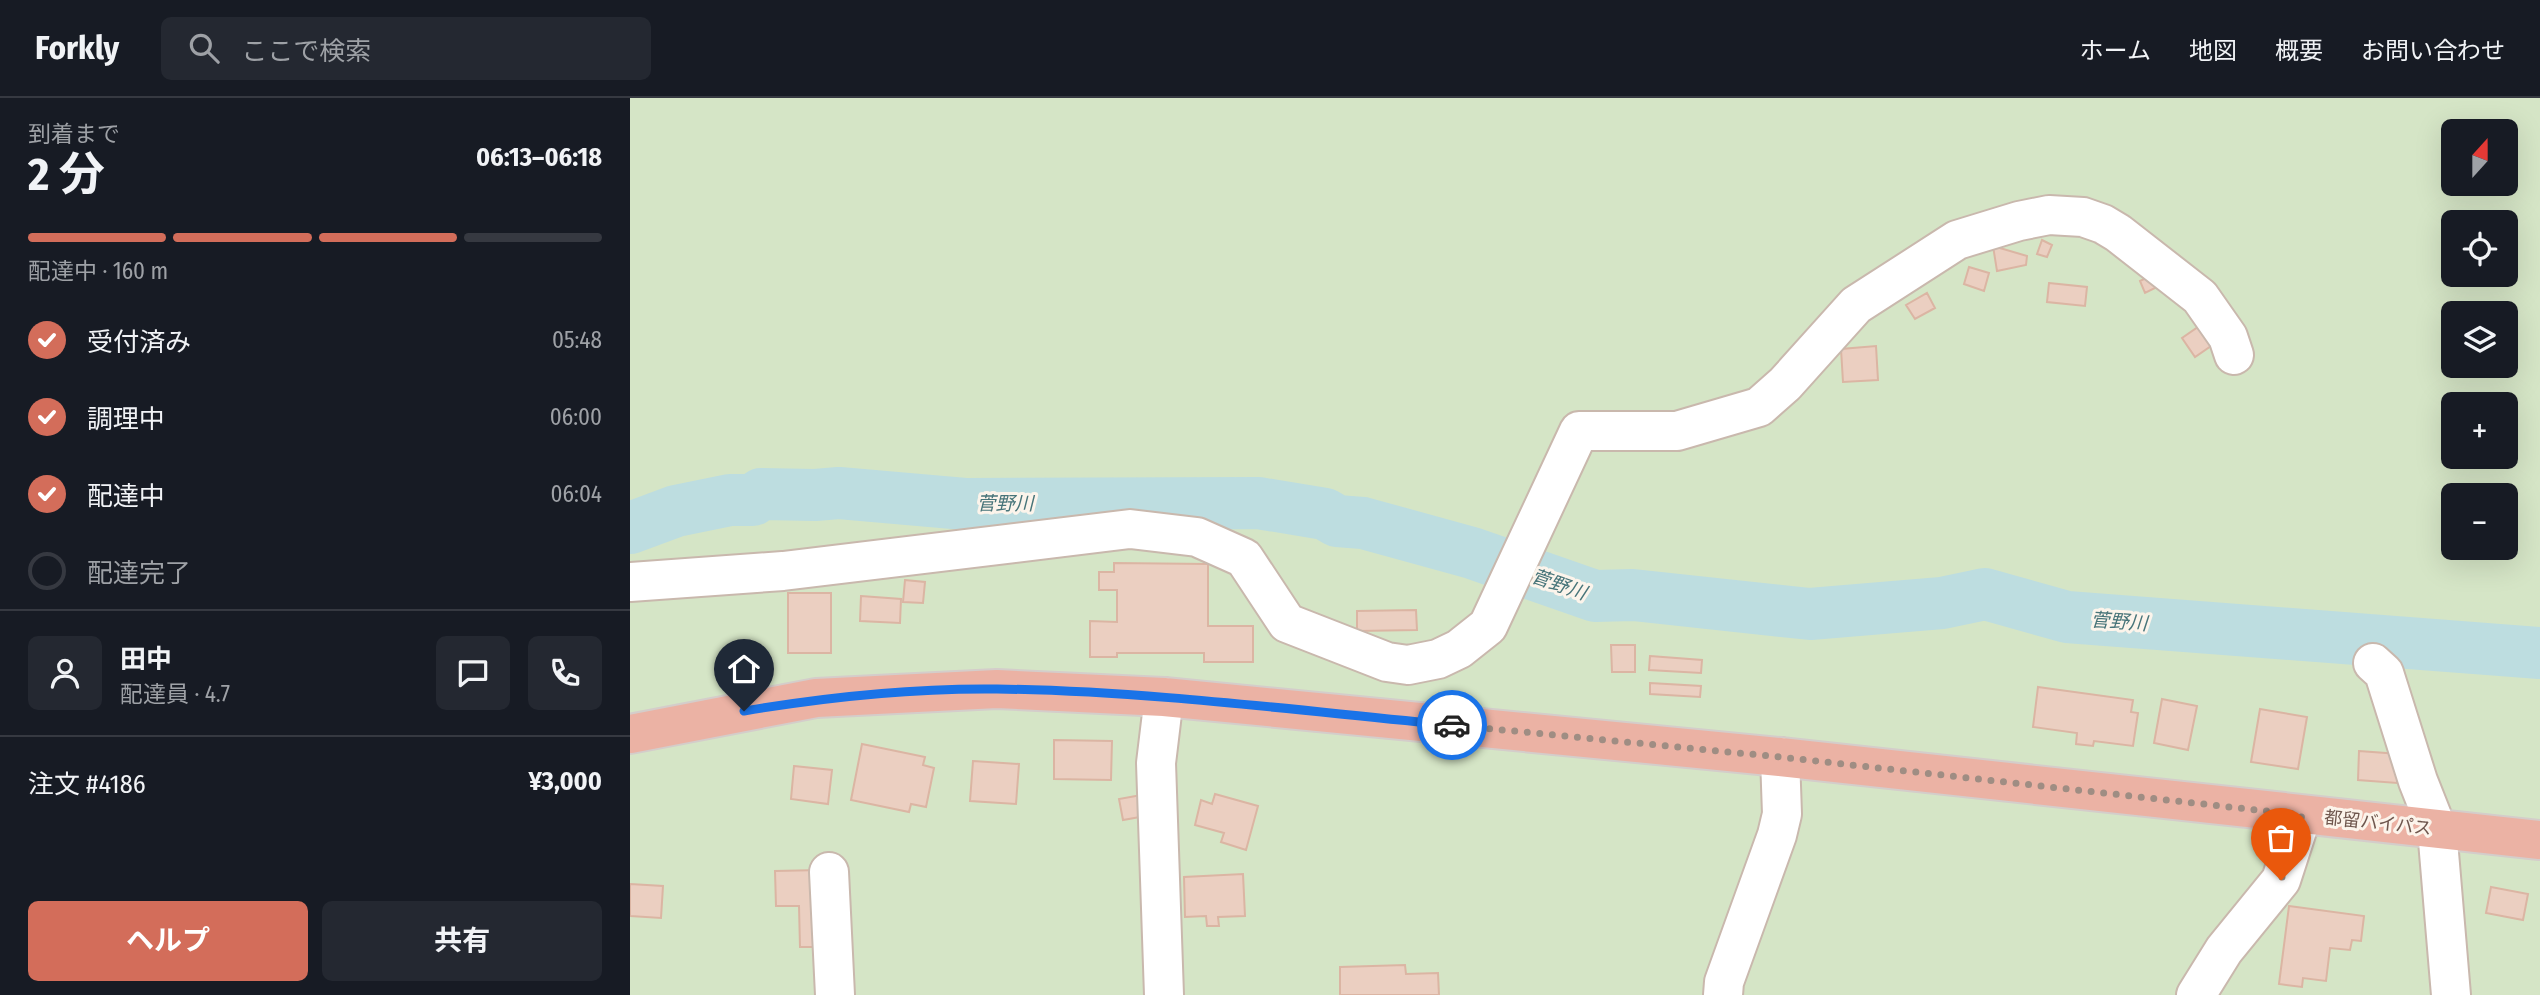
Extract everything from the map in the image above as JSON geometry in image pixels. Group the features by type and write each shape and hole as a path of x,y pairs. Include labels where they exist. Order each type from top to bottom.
{"highway":[{"name":"都留バイパス","path":"630,734 816,698 997,689 1164,697 1780,757 2540,840"}],"street":[{"path":"630,582 783,571 1130,529 1197,537 1244,558 1287,623 1387,662 1408,665 1438,659 1459,649 1488,626 1579,431 1676,430 1759,407 1785,384 1856,305 1957,240 2019,220 2049,215 2083,217 2103,224 2200,297 2228,337 2234,355"},
{"path":"2373,663 2384,673 2418,781 2437,829 2451,995"},
{"path":"1164,697 1156,764 1164,995"},
{"path":"1723,995 1724,982 1780,824 1780,757"},
{"path":"2196,995 2224,950 2281,880 2302,815"},
{"path":"829,872 835,995"}],"green space":[{"path":"630,98 2540,98 2540,995 630,995"}],"building":[{"path":"2042,240 2052,245 2047,257 2037,254"},
{"path":"1993,246 2027,256 2026,265 1997,271"},
{"path":"1969,267 1989,273 1984,291 1964,284"},
{"path":"2154,274 2159,286 2145,293 2140,281"},
{"path":"2049,283 2087,287 2085,306 2047,302"},
{"path":"1927,293 1935,308 1915,319 1906,305"},
{"path":"2198,327 2211,346 2195,357 2182,338"},
{"path":"1876,346 1878,380 1843,382 1841,349"},
{"path":"1114,563 1208,564 1208,626 1253,626 1253,662 1204,662 1204,653 1117,653 1117,657 1090,657 1090,621 1117,622 1117,590 1099,590 1099,572 1114,572"},
{"path":"905,580 925,582 923,603 903,602"},
{"path":"788,593 831,593 831,653 788,653"},
{"path":"861,596 901,599 900,623 860,621"},
{"path":"1416,610 1417,630 1357,631 1357,611"},
{"path":"1611,645 1635,645 1635,672 1612,672"},
{"path":"1650,656 1702,660 1701,673 1649,670"},
{"path":"1650,683 1701,686 1700,697 1650,694"},
{"path":"2038,687 2133,700 2131,712 2138,713 2133,746 2094,741 2093,746 2076,744 2077,733 2033,727"},
{"path":"2162,699 2197,706 2188,750 2154,743"},
{"path":"2260,709 2307,717 2298,769 2251,762"},
{"path":"1054,740 1112,741 1111,780 1054,779"},
{"path":"862,744 925,757 923,765 934,768 926,807 911,804 909,812 851,800"},
{"path":"2359,751 2399,754 2397,783 2358,780"},
{"path":"973,761 1019,764 1016,804 970,801"},
{"path":"794,766 832,770 828,804 791,799"},
{"path":"1147,794 1151,815 1123,820 1119,799"},
{"path":"1215,794 1258,806 1246,850 1221,842 1224,833 1195,825 1201,800 1212,804"},
{"path":"821,870 822,947 800,947 799,906 776,906 775,871"},
{"path":"1243,874 1245,916 1218,917 1219,926 1207,926 1206,916 1185,917 1184,877"},
{"path":"630,884 663,886 661,918 630,916"},
{"path":"2491,887 2528,894 2523,920 2486,913"},
{"path":"2289,906 2364,916 2361,941 2352,940 2350,950 2330,948 2326,981 2303,978 2302,987 2279,984"},
{"path":"1405,965 1406,974 1438,973 1439,995 1340,995 1340,967"}],"waterway":[{"name":"菅野川","path":"630,528 676,511 730,500 753,500 761,494 839,493 965,504 1258,503 1325,514 1337,521 1363,523 1472,553 1595,596 1633,595 1810,614 1942,603 1985,594 2067,617 2540,653"}],"way so far":[{"path":"1452,725 1780,757 2302,815 2281,880"}],"route":[{"path":"744,711 816,698 997,689 1164,697 1452,725"}]}
